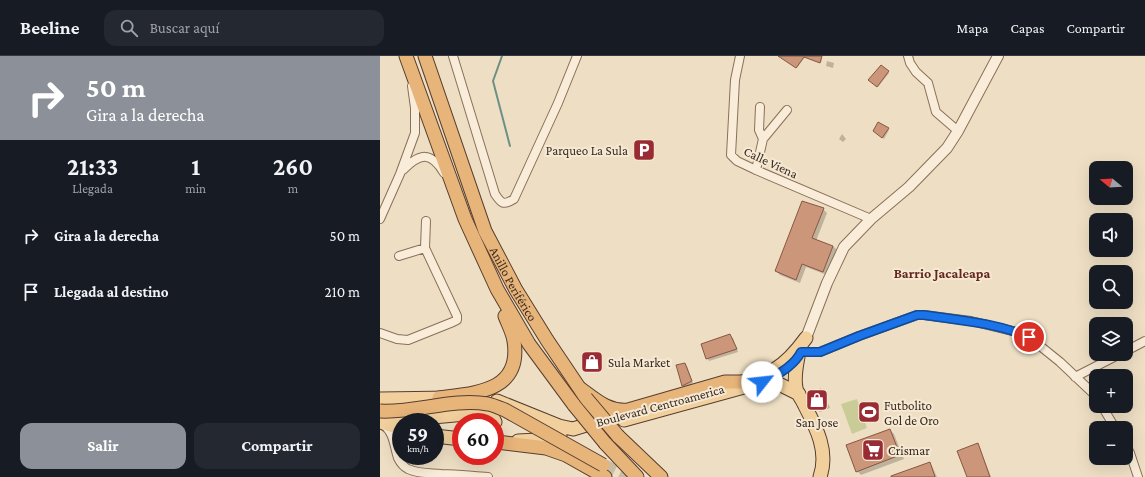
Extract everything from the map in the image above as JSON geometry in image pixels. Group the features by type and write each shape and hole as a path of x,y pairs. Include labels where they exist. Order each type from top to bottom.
{"highway":[{"name":"Anillo Periférico","path":"424,56 486,231 516,290 586,398 618,436 661,477"},
{"name":"Anillo Periférico","path":"407,57 466,219 497,289 529,344 574,405 605,443 636,477"},
{"path":"439,398 475,393 490,388 502,383 509,374 513,365 515,352 514,339 506,320 497,289"},
{"path":"577,386 609,408 621,411 726,382 743,382"},
{"path":"380,411 395,412 467,403 488,404 505,410 604,471"},
{"path":"504,443 546,448 604,471"}],"main road":[{"name":"Boulevard Centroamerica","path":"504,442 538,440 575,433 762,382 788,367 800,354 806,338"},
{"name":"Boulevard Centroamerica","path":"380,399 476,398 496,400 559,426 573,429 625,413 760,377 778,369 794,354 806,338"},
{"path":"800,354 796,388 823,448 824,459 820,477"},
{"path":"762,382 777,383 799,394"},
{"path":"380,411 398,416 416,418 452,415"},
{"path":"380,423 392,426"}],"street":[{"path":"453,56 495,194 503,203 508,203 514,199 558,103 577,56"},
{"name":"Calle Viena","path":"740,56 735,80 731,155 738,161 756,170 872,219"},
{"path":"908,56 910,63 916,72 928,83 936,112 958,131"},
{"path":"806,338 827,283 844,247 872,219 909,187 947,148 958,131 998,56"},
{"path":"380,220 412,142 416,123 407,57"},
{"path":"760,107 759,130 763,139"},
{"path":"756,170 763,139 787,110"},
{"path":"400,174 418,158 431,159 439,165 456,193"},
{"path":"380,333 396,339 408,340 457,320 457,316 425,248 426,221"},
{"path":"399,256 425,248"},
{"path":"800,354 820,352 917,315 924,315 971,321 1020,333 1029,337 1060,362 1089,390"},
{"path":"1133,347 1145,341"},
{"path":"1075,377 1106,361"},
{"path":"380,423 388,428 392,437"},
{"path":"1133,462 1138,477"},
{"path":"403,465 409,470 425,474 488,477"}],"green space":[{"path":"857,399 867,428 852,434 841,404"}],"building":[{"path":"778,56 822,56 820,63 804,57 796,68"},
{"path":"881,65 889,71 877,87 868,80"},
{"path":"878,122 889,128 882,138 873,131"},
{"path":"802,201 824,208 812,238 833,246 823,272 802,264 796,280 775,271"},
{"path":"730,334 737,349 706,359 701,344"},
{"path":"685,363 692,381 682,386 676,365"},
{"name":"San Jose","path":"821,389 827,405 816,410 808,394"},
{"name":"Crismar","path":"890,429 900,455 856,472 846,445"},
{"path":"978,443 990,477 967,477 957,451"},
{"path":"930,462 935,477 891,477 891,476"}],"waterway":[{"path":"502,56 493,81 510,146"}],"tunnel":[{"path":"603,465 627,477"}],"place":[{"name":"Parqueo La Sula","path":"644,150"},
{"name":"Sula Market","path":"592,362"},
{"name":"San Jose","path":"817,400"},
{"name":"Futbolito Gol de Oro","path":"869,412"},
{"name":"Crismar","path":"873,450"}],"district":[{"name":"Barrio Jacaleapa","path":"942,273"}],"route":[{"path":"762,382 768,380 788,367 801,352 820,352 917,315 971,321 1020,333 1029,337"}]}
